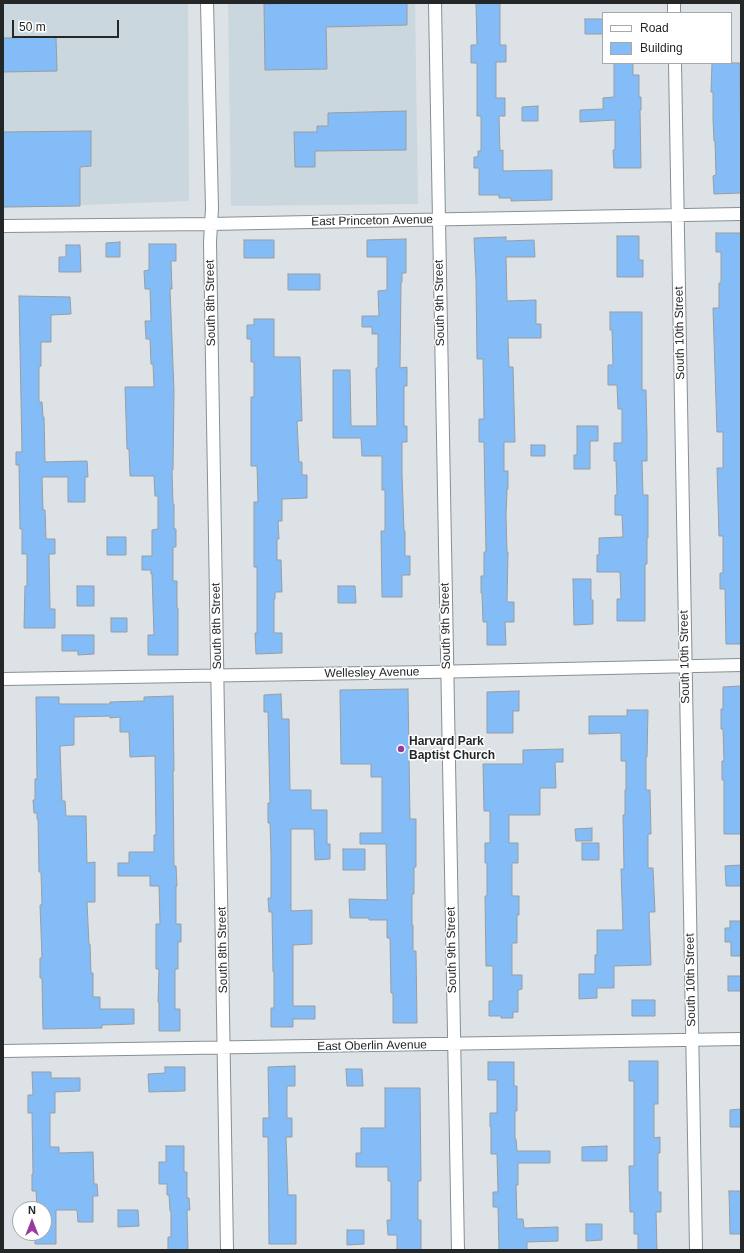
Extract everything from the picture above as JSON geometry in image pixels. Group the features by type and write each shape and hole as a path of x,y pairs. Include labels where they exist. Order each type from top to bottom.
{"street":[{"name":"South 8th Street","path":"207,3 212,200 210,224 227,1250"},
{"name":"South 9th Street","path":"435,3 458,1250"},
{"name":"South 10th Street","path":"675,64 696,1250"},
{"name":"East Princeton Avenue","path":"3,226 210,224 741,214"},
{"name":"Wellesley Avenue","path":"3,679 447,672 741,665"},
{"name":"East Oberlin Avenue","path":"3,1051 741,1039"}],"shaded area":[{"path":"3,3 188,3 189,201 3,208"},
{"path":"228,3 415,3 418,204 231,206"}],"building":[{"path":"407,3 407,25 326,27 327,69 265,70 264,4"},
{"path":"476,3 500,3 500,45 506,45 506,62 496,62 496,98 505,98 505,116 499,116 500,151 503,150 503,171 552,170 552,200 511,201 511,198 499,198 499,195 479,195 479,168 474,168 474,157 478,157 478,151 481,151 481,116 477,116 477,63 471,63 471,45 477,45"},
{"path":"585,19 602,19 602,34 585,34"},
{"path":"56,37 57,71 3,72 3,38"},
{"path":"740,63 741,193 714,194 713,176 716,175 715,141 713,92 711,92 712,64"},
{"path":"614,64 633,64 633,75 639,75 639,97 641,97 641,168 614,168 613,150 615,150 615,120 580,122 580,110 603,109 603,98 614,97"},
{"path":"538,106 538,121 522,121 522,107"},
{"path":"406,111 406,150 315,151 315,167 295,167 294,132 317,132 317,126 328,126 328,113"},
{"path":"91,131 91,166 80,167 80,206 3,207 3,132"},
{"path":"716,233 741,233 741,644 726,644 725,589 720,589 720,573 723,573 723,536 719,536 717,468 723,468 723,432 717,432 713,308 719,308 721,252 716,252"},
{"path":"617,236 639,236 639,260 643,260 643,277 617,277"},
{"path":"506,237 506,241 534,240 535,257 506,257 507,301 536,300 536,324 541,324 541,338 508,338 509,367 513,367 515,442 504,442 504,471 508,471 506,516 508,552 507,602 514,602 514,622 505,622 506,645 487,645 487,622 483,622 481,593 481,576 484,576 484,552 486,552 484,442 479,442 479,419 484,419 483,359 477,359 474,238"},
{"path":"406,239 406,273 402,273 401,282 400,368 407,367 407,386 404,386 404,426 407,426 407,442 402,442 402,474 405,556 410,556 410,575 402,575 402,597 382,597 381,531 385,531 385,490 382,490 382,456 362,456 361,438 333,438 333,370 350,370 351,426 377,426 376,368 378,368 378,334 372,334 372,327 362,327 362,316 379,316 378,291 387,290 387,257 367,257 367,240"},
{"path":"244,240 274,240 274,258 244,258"},
{"path":"120,242 120,257 106,257 106,243"},
{"path":"149,244 176,244 176,261 171,261 172,289 170,289 174,391 172,470 174,529 176,529 176,547 173,547 173,581 177,581 178,655 148,655 148,635 154,635 152,574 151,570 142,570 142,556 152,556 152,530 158,529 158,496 155,496 154,476 130,476 129,449 127,449 125,387 154,387 150,339 146,339 145,321 151,321 150,289 145,289 144,271 149,270"},
{"path":"66,245 80,245 81,272 59,272 59,257 66,257"},
{"path":"288,274 320,274 320,290 288,290"},
{"path":"19,296 70,297 71,314 51,315 51,342 41,342 41,366 39,367 39,402 42,402 44,417 45,462 87,461 88,477 85,477 85,502 68,502 68,477 42,477 46,539 55,539 55,554 49,554 50,609 55,609 55,628 24,628 25,586 27,586 27,554 22,554 19,465 16,465 16,452 22,452"},
{"path":"610,312 642,312 642,390 646,390 647,436 647,461 642,461 643,495 648,495 647,564 645,564 645,621 617,621 617,599 621,599 620,572 597,572 599,538 623,537 622,515 615,515 615,495 617,495 614,443 622,443 622,409 618,409 617,385 608,385 608,365 613,365"},
{"path":"254,319 274,319 274,357 300,357 302,421 297,421 299,462 302,462 302,475 307,475 307,498 282,499 282,521 278,521 279,539 277,539 277,560 281,560 282,592 275,592 274,633 282,633 282,653 256,654 255,633 257,633 257,567 254,567 254,502 258,502 257,466 251,466 251,397 254,397 254,362 251,362 251,339 247,339 247,325 254,325"},
{"path":"577,426 598,426 598,441 590,441 590,469 574,469 574,455 577,455"},
{"path":"531,445 545,445 545,456 531,456"},
{"path":"107,537 126,537 126,555 107,555"},
{"path":"573,579 591,579 593,624 574,625"},
{"path":"77,586 94,586 94,606 77,606"},
{"path":"338,586 355,586 356,603 338,603"},
{"path":"111,618 127,618 127,632 111,632"},
{"path":"62,635 94,635 94,654 78,655 78,651 62,651"},
{"path":"741,686 741,834 724,834 724,780 722,780 722,761 724,761 723,729 721,729 723,687"},
{"path":"408,689 410,819 416,819 416,867 414,867 414,894 412,894 412,925 413,951 416,951 417,1023 393,1023 390,938 387,938 387,920 350,918 349,899 387,900 386,844 360,844 360,833 382,833 382,777 371,777 371,764 341,764 340,690"},
{"path":"519,691 519,711 513,711 513,733 487,733 487,692"},
{"path":"281,694 282,719 289,719 290,790 311,790 311,810 327,810 327,844 330,844 330,859 315,860 314,829 291,829 291,911 312,910 312,944 293,945 293,1006 315,1006 315,1019 293,1019 293,1027 271,1027 271,1008 274,1008 274,972 272,912 269,912 268,898 271,898 271,854 270,823 268,823 268,803 270,803 268,712 264,712 264,695"},
{"path":"173,696 174,866 176,866 177,886 176,924 181,924 181,942 178,942 178,969 175,969 175,1009 180,1009 180,1031 159,1031 159,969 156,969 156,924 160,924 159,886 150,886 150,876 118,876 118,863 129,863 129,852 154,852 154,835 156,835 155,756 130,757 129,732 120,732 120,717 110,718 110,716 74,717 74,745 60,746 62,801 65,801 66,816 86,816 87,863 95,862 95,902 87,902 91,973 93,973 93,997 100,997 100,1009 134,1009 134,1024 102,1025 102,1028 43,1029 42,978 40,978 40,958 42,958 40,905 42,905 41,872 39,872 38,819 37,813 34,813 33,800 35,800 35,779 37,779 36,697 59,697 59,704 110,704 110,702 144,701 144,697"},
{"path":"627,710 648,710 646,790 650,790 651,834 648,834 648,868 653,868 655,912 649,912 651,965 614,966 614,988 597,988 597,998 579,999 579,974 595,974 597,930 623,930 621,869 624,869 623,815 625,815 626,761 621,761 621,733 589,734 589,716 627,716"},
{"path":"563,749 563,762 555,762 556,788 540,788 540,815 509,815 509,843 518,843 518,863 512,863 512,896 519,896 517,943 512,943 512,975 522,975 522,989 518,990 518,1012 513,1012 513,1018 489,1016 489,1001 493,1001 493,966 486,966 485,896 487,896 487,863 485,863 485,843 490,843 490,811 484,811 483,764 523,764 523,750"},
{"path":"592,828 592,841 576,841 575,829"},
{"path":"582,843 599,843 599,860 582,860"},
{"path":"343,849 365,849 365,870 343,870"},
{"path":"741,865 741,886 726,886 725,866"},
{"path":"730,921 741,921 741,956 731,956 731,942 725,942 725,928 730,928"},
{"path":"728,976 741,976 741,991 728,991"},
{"path":"632,1000 655,1000 655,1016 632,1016"},
{"path":"629,1061 658,1061 658,1104 654,1104 654,1138 660,1137 660,1153 658,1153 658,1192 661,1192 661,1212 656,1212 657,1250 638,1250 638,1234 634,1234 634,1212 630,1212 629,1166 634,1166 634,1081 629,1081"},
{"path":"488,1062 514,1062 514,1086 517,1086 515,1139 517,1151 550,1151 550,1163 518,1163 518,1185 516,1185 517,1219 523,1219 524,1228 558,1227 558,1241 527,1242 527,1250 499,1250 498,1207 493,1207 493,1192 498,1192 497,1154 491,1154 490,1127 490,1113 497,1113 497,1080 488,1080"},
{"path":"295,1066 295,1086 287,1086 287,1118 292,1118 292,1137 286,1137 288,1195 296,1195 296,1244 269,1244 268,1137 263,1137 263,1118 269,1118 268,1067"},
{"path":"165,1067 185,1067 185,1091 149,1092 148,1074 165,1073"},
{"path":"346,1069 362,1069 363,1086 347,1086"},
{"path":"32,1072 51,1072 51,1078 80,1078 80,1091 55,1092 55,1113 50,1113 50,1147 59,1147 59,1153 93,1152 94,1184 97,1184 98,1196 93,1196 93,1222 78,1222 77,1210 56,1210 56,1244 35,1244 35,1241 52,1241 52,1201 37,1201 36,1191 32,1191 32,1113 28,1113 28,1095 33,1095"},
{"path":"385,1088 420,1088 421,1181 418,1181 418,1220 421,1220 421,1250 397,1250 397,1235 388,1235 387,1220 391,1220 391,1181 388,1181 388,1167 356,1167 356,1153 361,1153 361,1128 385,1128"},
{"path":"741,1109 741,1127 730,1127 730,1110"},
{"path":"166,1146 184,1146 184,1172 187,1172 187,1198 189,1198 190,1210 187,1210 188,1250 168,1250 168,1237 171,1237 171,1211 169,1195 167,1195 167,1184 159,1184 159,1162 166,1162"},
{"path":"607,1146 607,1161 582,1161 582,1147"},
{"path":"729,1191 741,1191 741,1234 730,1234"},
{"path":"118,1210 138,1210 139,1226 118,1227"},
{"path":"586,1224 602,1224 602,1240 586,1241"},
{"path":"347,1230 364,1230 364,1244 347,1245"}],"place":[{"name":"Harvard Park Baptist Church","path":"401,749"}]}
